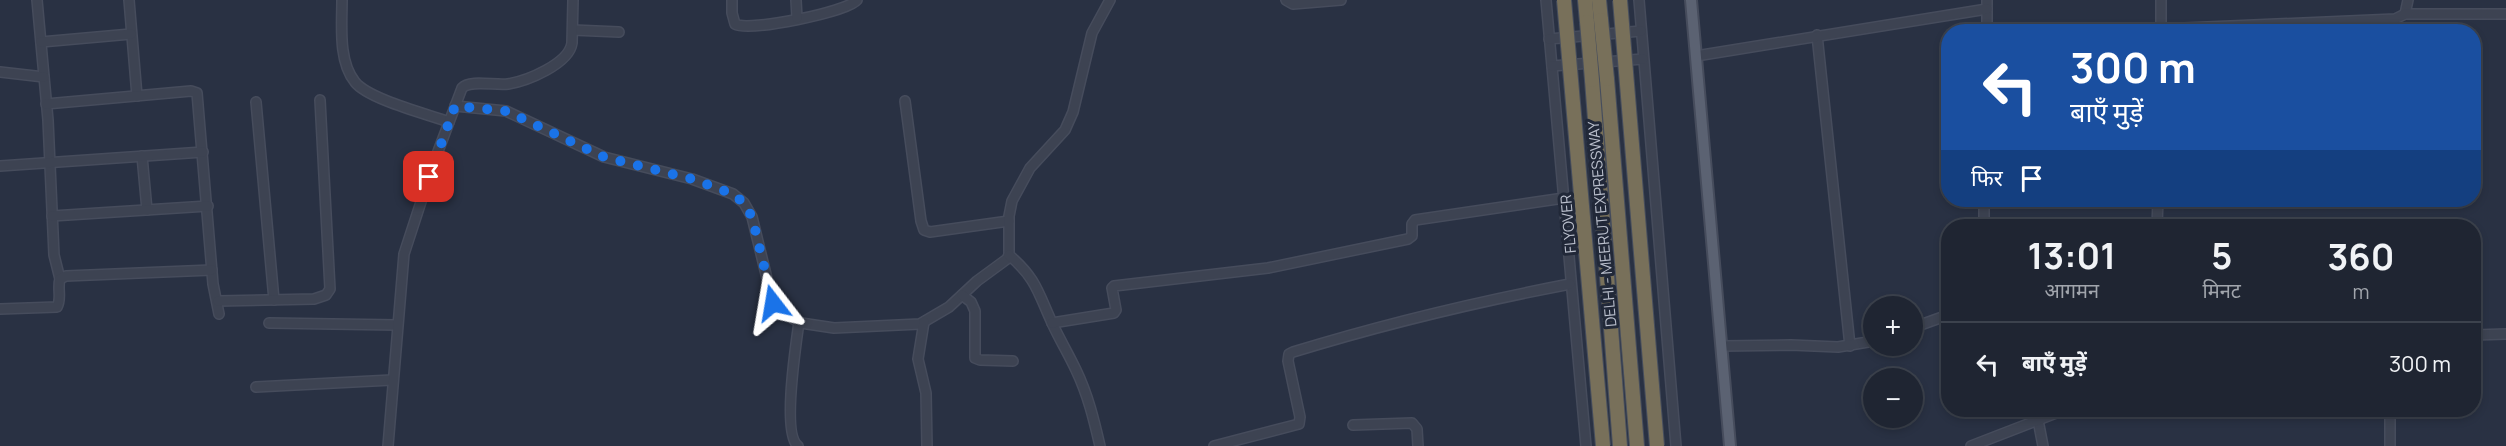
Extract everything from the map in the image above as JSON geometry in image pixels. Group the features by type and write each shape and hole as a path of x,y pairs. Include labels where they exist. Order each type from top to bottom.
{"highway":[{"name":"FLYOVER","path":"1564,0 1603,446"},
{"name":"DELHI - MEERUT EXPRESSWAY","path":"1585,0 1594,21 1607,79 1637,446"},
{"name":"DELHI - MEERUT EXPRESSWAY","path":"1599,0 1594,21 1592,80 1620,446"},
{"path":"1620,0 1657,446"}],"main road":[{"path":"1691,0 1730,446"}],"street":[{"path":"0,309 57,307 60,279 55,260 37,0"},
{"path":"129,0 137,96"},
{"path":"342,0 343,48 346,63 355,82 368,92 449,122"},
{"path":"388,446 392,380 406,245 455,106 465,85 513,83 554,66 564,59 571,49 573,0"},
{"path":"732,0 733,19 739,26 797,18 847,6 856,0"},
{"path":"796,0 797,18"},
{"path":"455,106 506,111 604,157 692,179 733,194 744,203 752,217 773,303 780,312 799,322 834,328 924,322 944,310 1004,263 1009,255 1009,220 1012,201 1036,160 1065,130 1073,112 1092,33 1110,0"},
{"path":"1286,0 1293,4 1341,0"},
{"path":"1546,0 1586,446"},
{"path":"1638,0 1676,446"},
{"path":"2161,0 2161,24"},
{"path":"2405,14 2408,0"},
{"path":"1696,56 1987,4 1987,24"},
{"path":"2289,24 2395,19 2405,14 2506,14"},
{"path":"573,30 619,32"},
{"path":"1549,39 1641,31"},
{"path":"41,42 131,34"},
{"path":"1817,35 1850,346"},
{"path":"1552,66 1643,59"},
{"path":"0,72 44,77"},
{"path":"46,104 191,91 197,93 212,270 219,314"},
{"path":"218,301 314,299 326,295 330,289 320,100"},
{"path":"905,101 924,230 930,232 1009,220"},
{"path":"255,102 274,300"},
{"path":"0,166 203,152"},
{"path":"142,156 147,210"},
{"path":"1052,323 1114,313 1116,310 1112,288 1114,286 1268,267 1408,239 1412,236 1412,224 1415,220 1564,198"},
{"path":"52,216 208,206"},
{"path":"1009,255 1032,277 1084,389 1094,417 1100,446"},
{"path":"60,279 66,276 212,270"},
{"path":"1214,446 1299,424 1300,417 1288,361 1289,354 1293,352 1394,322 1570,284"},
{"path":"962,295 971,302 975,311 975,358 1013,361"},
{"path":"1923,324 1941,318"},
{"path":"798,446 792,439 790,388 799,322"},
{"path":"924,322 918,359 926,401 927,446"},
{"path":"268,323 397,325"},
{"path":"2481,335 2506,334"},
{"path":"1723,346 1850,346 1863,343"},
{"path":"256,387 392,380"},
{"path":"1971,446 2046,417"},
{"path":"2390,417 2390,446"},
{"path":"2038,420 2043,446"},
{"path":"1353,425 1412,423 1417,429 1418,446"}],"route":[{"path":"429,177 455,106 506,111 604,157 714,186 738,197 748,208 756,231 773,303"}]}
